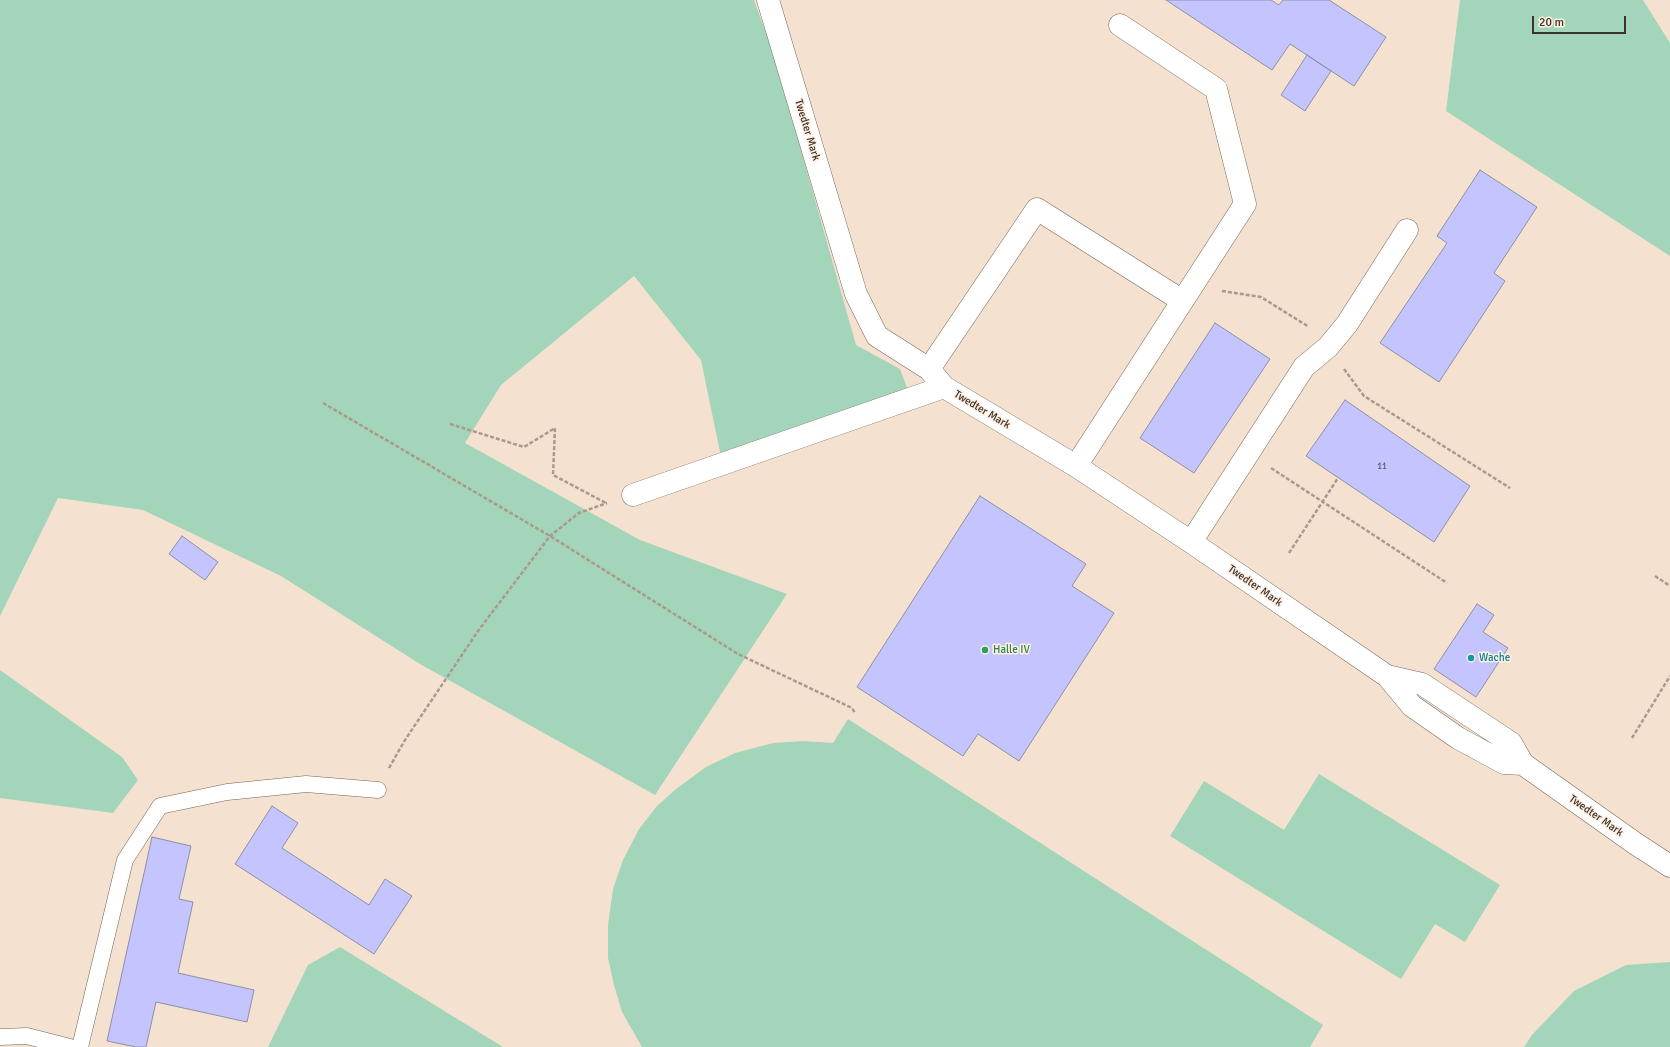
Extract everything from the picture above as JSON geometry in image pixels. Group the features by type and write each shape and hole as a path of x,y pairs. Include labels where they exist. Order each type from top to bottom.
{"street":[{"name":"Twedter Mark","path":"768,0 856,294 877,336 929,369 944,387 1076,466 1191,542 1387,676 1422,684 1511,743 1523,764 1636,844 1670,866"},
{"path":"1076,466 1181,300 1245,204 1216,89 1120,25"},
{"path":"929,369 1037,209 1181,300"},
{"path":"1191,542 1304,367 1328,347 1346,324 1407,230"},
{"path":"633,495 944,387"}],"lane":[{"path":"80,1047 125,860 160,806 227,792 306,784 378,790"},
{"path":"0,1037 27,1036 70,1047"}],"path":[{"path":"1193,282 1201,288 1261,297 1315,331 1364,396 1510,488"},
{"path":"324,403 550,536 738,654 852,708 855,714"},
{"path":"450,424 524,447 555,428 553,475 606,504"},
{"path":"1249,453 1447,583"},
{"path":"1289,553 1338,478"},
{"path":"378,790 405,740 474,638 550,536 579,513 633,495"},
{"path":"1655,576 1670,586"},
{"path":"1632,738 1670,676"}],"green space":[{"path":"0,0 754,0 775,58 856,345 900,369 908,390 721,457 701,360 634,276 501,385 465,443 640,540 787,594 655,795 420,664 281,576 143,510 58,498 0,616"},
{"path":"1460,0 1643,0 1670,43 1670,256 1446,111"},
{"path":"0,670 122,757 138,780 113,813 0,798"},
{"path":"848,719 1323,1025 1310,1047 642,1047 622,1012 608,958 608,925 613,889 623,860 639,829 657,806 676,789 706,767 735,753 773,743 803,741 833,743"},
{"path":"1319,774 1500,885 1465,942 1435,924 1401,979 1170,836 1204,781 1284,830"},
{"path":"340,947 503,1047 268,1047 308,965"},
{"path":"1670,962 1670,1047 1524,1047 1532,1035 1574,991 1626,965"}],"building":[{"path":"1166,0 1271,0 1279,5 1283,0 1329,0 1386,37 1354,86 1290,44 1272,70"},
{"path":"1307,55 1331,71 1305,111 1281,95"},
{"path":"1480,170 1537,207 1494,273 1505,281 1439,382 1380,343 1447,243 1437,236"},
{"path":"1215,323 1270,359 1194,473 1140,438"},
{"path":"1345,400 1470,486 1434,542 1306,456"},
{"name":"Halle IV","path":"980,496 1086,564 1072,586 1114,613 1019,761 978,734 963,756 857,687"},
{"path":"182,536 218,562 205,580 169,554"},
{"name":"Wache","path":"1477,604 1494,615 1483,632 1508,648 1476,697 1434,669"},
{"path":"272,806 298,823 282,848 369,905 385,879 412,896 374,954 235,864"},
{"path":"152,837 191,846 179,899 193,902 178,973 254,990 247,1022 156,1002 146,1047 136,1047 107,1041"}],"place":[{"name":"Halle IV","path":"985,650"},
{"name":"Wache","path":"1471,658"}]}
